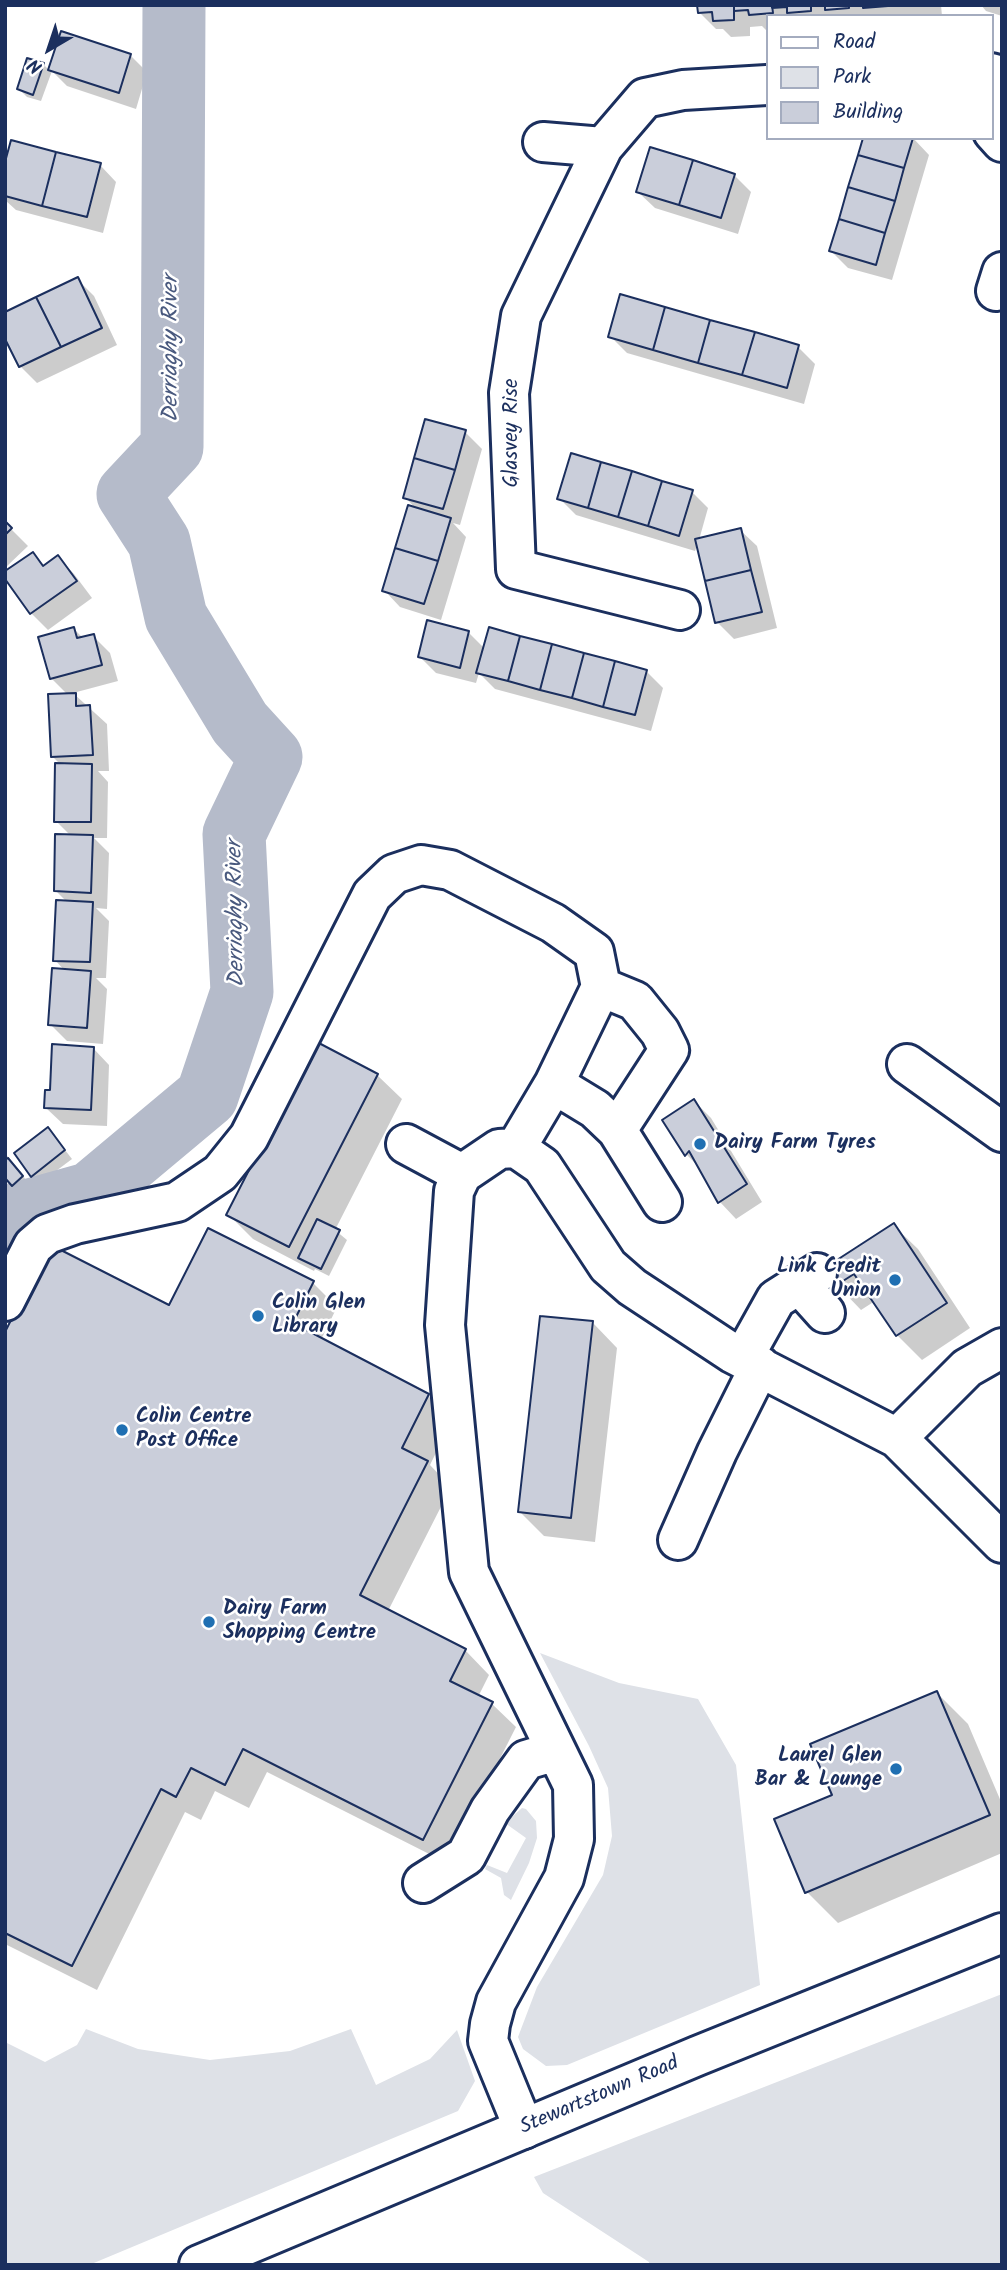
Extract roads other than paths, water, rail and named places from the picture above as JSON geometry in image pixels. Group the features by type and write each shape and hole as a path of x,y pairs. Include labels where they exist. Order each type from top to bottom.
{"street":[{"name":"Glasvey Rise","path":"680,610 516,569 509,393 521,316 603,147 645,98 683,90 766,85"},
{"path":"543,142 603,147"},
{"path":"5,1301 33,1246 47,1234 75,1224 177,1202 219,1173 249,1137 372,895 394,874 421,865 450,870 553,923 594,952 601,987 554,1084 516,1148"},
{"path":"601,987 635,1001 660,1032 669,1050 617,1130"},
{"path":"907,1064 1002,1132"},
{"path":"554,1084 595,1109 617,1130 662,1202"},
{"path":"406,1144 462,1174"},
{"path":"524,2129 488,2041 496,2002 564,1878 575,1839 573,1786 469,1572 445,1325 454,1191 462,1174 499,1149 516,1148 542,1166 608,1266 632,1287 751,1362 897,1438 1002,1543"},
{"path":"678,1541 717,1452 776,1299 808,1279 825,1313"},
{"path":"897,1438 967,1368 1002,1349"},
{"path":"423,1883 466,1856 490,1810 526,1760 556,1751"},
{"name":"Stewartstown Road","path":"199,2265 697,2056 1002,1933"}],"waterway":[{"name":"Derriaghy River","path":"5,1217 91,1193 207,1096 242,992 234,834 271,757 240,723 176,617 159,542 128,494 172,447 174,5"}],"place":[{"name":"Dairy Farm Tyres","path":"700,1144"},
{"name":"Link Credit Union","path":"895,1280"},
{"name":"Colin Glen Library","path":"258,1316"},
{"name":"Colin Centre Post Office","path":"122,1430"},
{"name":"Dairy Farm Shopping Centre","path":"209,1622"},
{"name":"Laurel Glen Bar & Lounge","path":"896,1769"}]}
